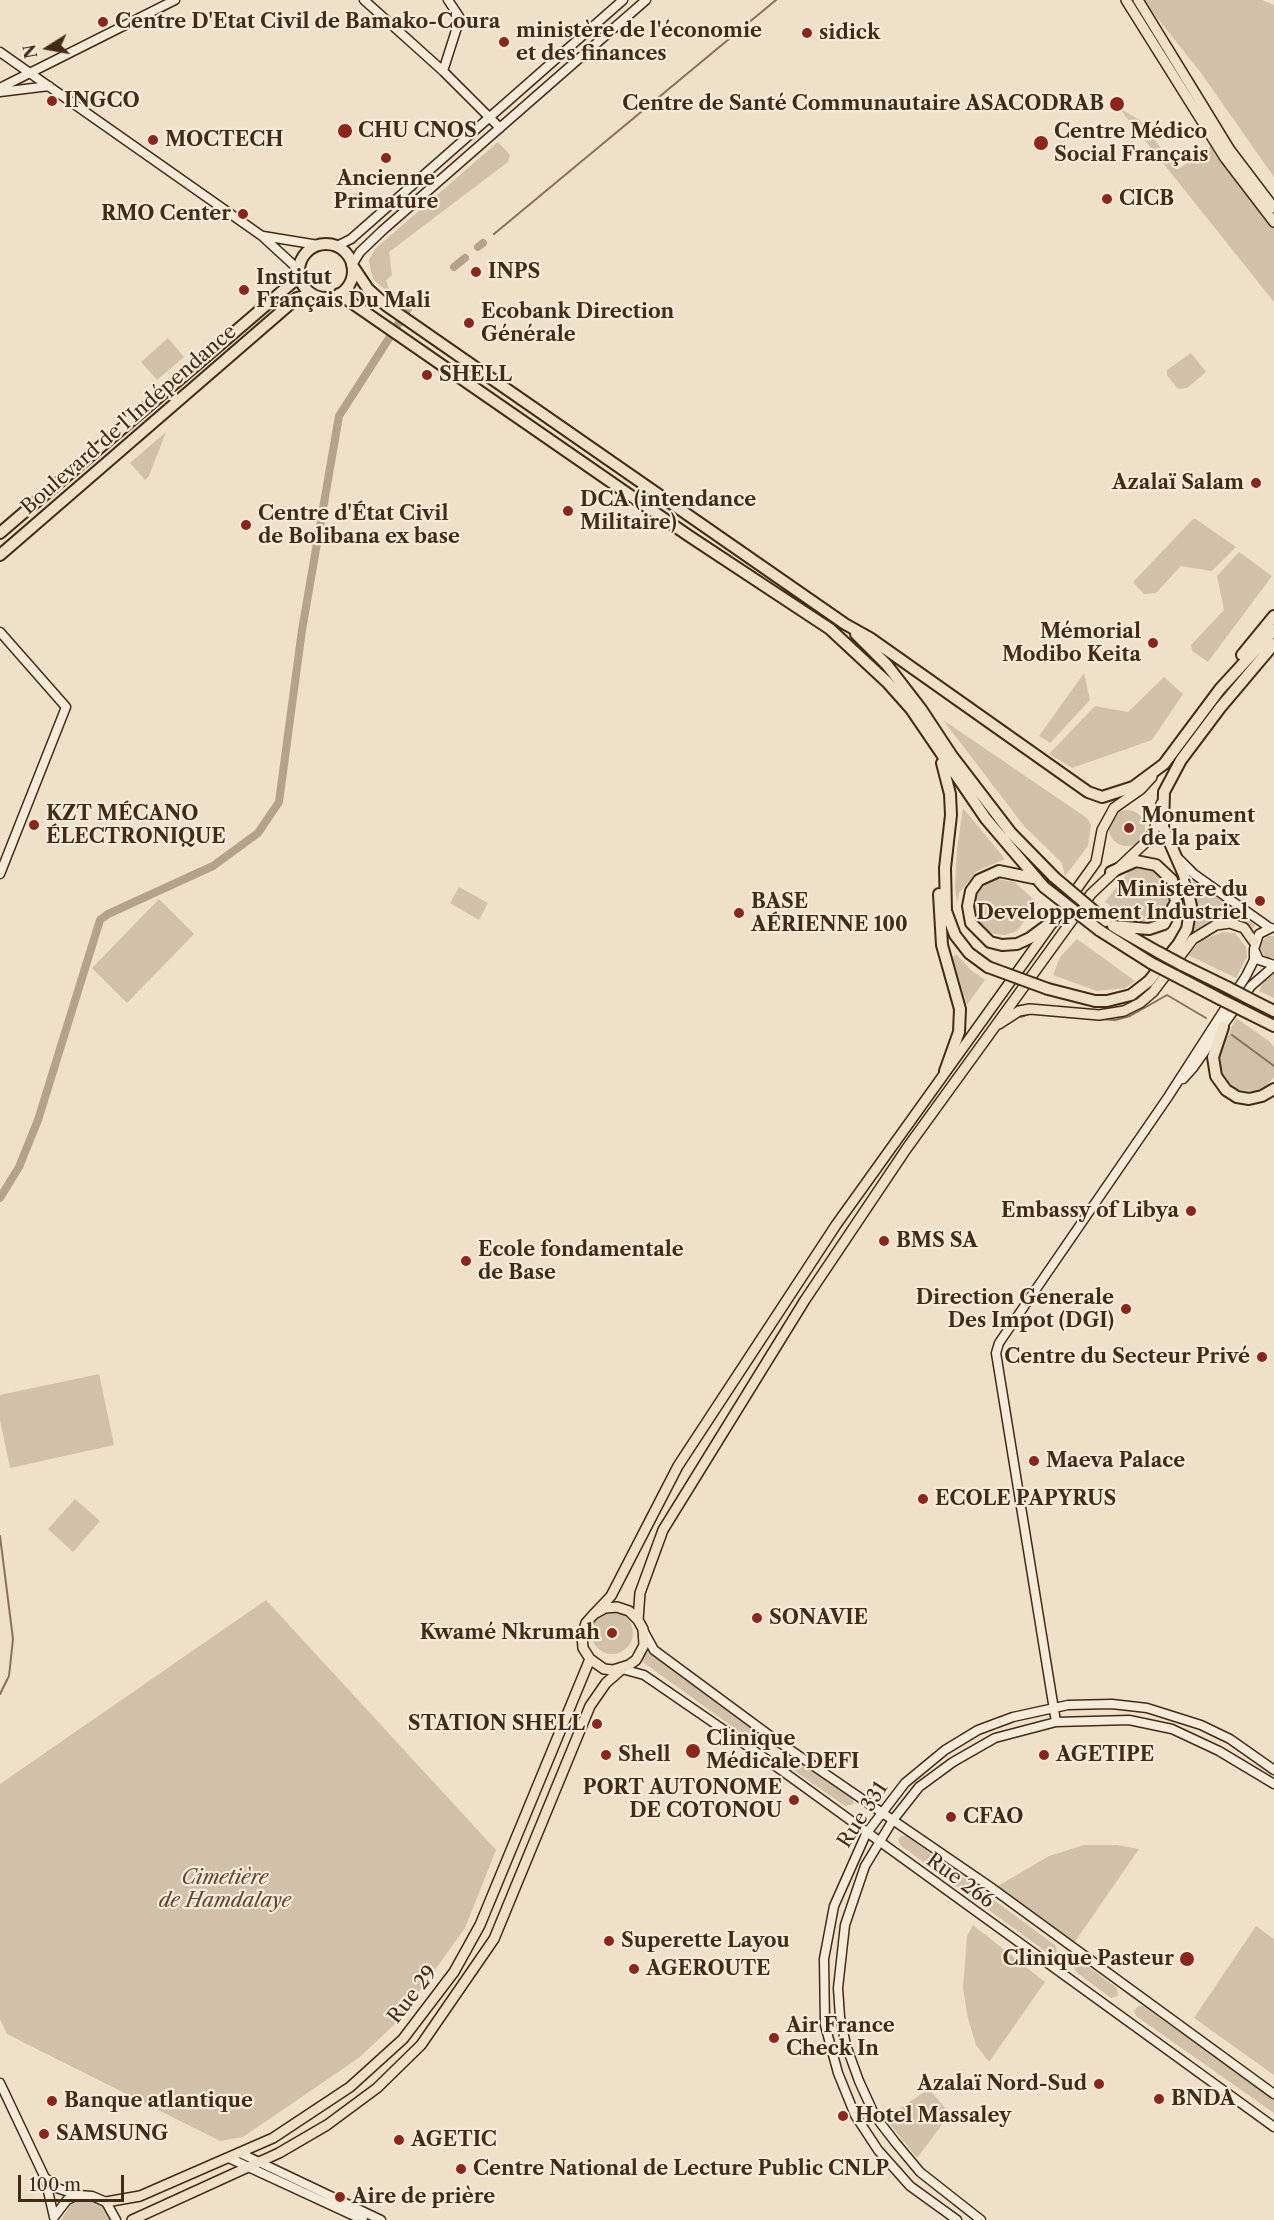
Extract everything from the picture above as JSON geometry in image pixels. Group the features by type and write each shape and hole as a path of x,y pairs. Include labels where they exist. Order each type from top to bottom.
{"highway":[{"path":"352,266 351,282 339,294 326,298 312,294 299,273 300,261 306,254 318,246 337,246 347,254 352,266 368,288 387,306 845,624 870,638 1088,792 1102,797 1133,787 1164,764 1236,670 1274,630"},
{"name":"Boulevard de l'Indépendance","path":"0,533 299,273"},
{"name":"Boulevard de l'Indépendance","path":"0,555 297,298 312,294"},
{"path":"339,294 689,536 830,629 887,682 911,709 986,819 1040,883 1099,930 1151,963 1274,1026"},
{"path":"1236,670 1242,656 1274,615"},
{"path":"845,624 887,665 992,810 1054,877 1109,923 1182,965 1274,1011"},
{"path":"945,868 946,911 955,936 969,953 988,967 1048,989 1095,1001 1107,1001 1131,995 1149,981 1179,943 1190,918 1189,889 1163,827 1164,792 1181,760 1220,708 1274,644"},
{"path":"1253,669 1274,650"},
{"path":"937,747 951,794 945,868 938,897 939,925 960,1009 959,1032 945,1071"},
{"path":"1109,923 1149,929 1164,924 1176,902 1172,880 1156,865 1136,861 1111,872"},
{"path":"1040,883 999,871 979,880 971,891 968,906 971,923 990,942 1002,945 1017,944 1030,938 1053,921"},
{"path":"1256,1017 1274,1035"},
{"path":"1223,1027 1213,1057 1216,1076 1226,1090 1237,1097 1249,1099 1262,1096 1274,1089"}],"main road":[{"path":"0,90 175,0"},
{"path":"364,0 444,71 500,128"},
{"path":"444,71 460,18 448,0"},
{"path":"337,246 351,239 623,0"},
{"path":"352,266 360,252 383,230 646,0"},
{"path":"1126,0 1225,158 1274,222"},
{"path":"1138,0 1230,150 1274,208"},
{"path":"0,52 262,236 299,273"},
{"path":"0,90 49,86"},
{"path":"262,236 318,246"},
{"path":"0,632 66,707 0,874"},
{"path":"622,1669 604,1669 590,1659 583,1648 582,1636 586,1623 611,1596 622,1579 678,1466 836,1225 1096,861 1100,851 1102,830 1114,807 1142,789 1164,764"},
{"path":"132,2220 258,2163 335,2119 377,2088 421,2045 494,1939 590,1706 606,1683 636,1660 641,1653 644,1637 640,1624 640,1593 659,1541 685,1491 805,1300 907,1148 988,1034 1091,894 1111,872 1139,849 1154,831 1164,792"},
{"path":"1173,852 1194,874 1272,928"},
{"path":"988,1034 1019,1011 1041,1009 1099,1015 1124,1011 1153,993 1193,939 1216,925 1230,923 1244,928 1254,945 1259,960 1274,966 1251,986 1193,1068 1174,1088"},
{"path":"1056,1722 996,1353 999,1343 1174,1088 1252,967 1254,945 1258,934 1272,928"},
{"path":"594,1614 605,1608 617,1607 629,1611 640,1624"},
{"name":"Rue 266","path":"640,1624 654,1650 772,1738 988,1886 1274,2094"},
{"name":"Rue 29","path":"106,2202 140,2196 273,2138 350,2087 403,2039 454,1972 480,1925 590,1659"},
{"name":"Rue 266","path":"622,1669 644,1675 759,1754 866,1834 1274,2127"},
{"name":"Rue 331","path":"957,2220 910,2186 878,2150 855,2115 838,2073 825,2025 824,1959 834,1906 866,1834 905,1783 953,1745 978,1730 1013,1716 1055,1708 1112,1704 1147,1708 1201,1725 1230,1739 1274,1770"},
{"name":"Rue 331","path":"981,2220 920,2172 895,2142 875,2116 846,2045 840,2017 838,1988 839,1962 845,1925 865,1866 892,1820 919,1787 953,1762 995,1738 1056,1722 1129,1720 1172,1729 1220,1750 1274,1784"},
{"path":"0,2083 45,2178 54,2218"},
{"path":"240,2153 381,2220"},
{"path":"229,2158 363,2220"},
{"path":"45,2178 57,2188 78,2195 93,2196 106,2202 116,2220"},
{"path":"54,2218 59,2207 78,2195"}],"green space":[{"path":"1143,0 1262,0 1274,5 1274,177 1201,73"},
{"path":"1119,108 1141,121 1177,170 1213,145 1274,224 1274,302"},
{"path":"498,142 510,155 508,162 389,252 392,275 386,280 391,295 374,280 371,272 369,260 375,249"},
{"path":"168,338 184,357 157,380 141,362"},
{"path":"1191,353 1206,372 1187,388 1178,389 1167,375 1167,370"},
{"path":"166,432 149,476 145,480 130,463"},
{"path":"1194,518 1236,547 1212,571 1181,566 1156,593 1144,594 1133,582"},
{"path":"1239,552 1272,576 1208,662 1192,651 1191,645 1224,610 1217,576"},
{"path":"1084,673 1090,700 1050,743 1039,736"},
{"path":"1164,677 1183,694 1152,740 1072,768 1049,754 1095,706 1128,712"},
{"path":"943,720 1087,818 1091,825 1088,846 1065,876 1062,863 1024,826"},
{"path":"963,808 1005,859 977,871 959,893 957,904 955,888 957,849"},
{"path":"1127,810 1139,816 1145,828 1139,840 1127,846 1115,840 1109,828 1115,816"},
{"path":"1136,866 1153,868 1168,883 1168,904 1162,914 1147,921 1131,920 1105,902 1131,868"},
{"path":"1190,878 1255,925 1252,930 1238,921 1217,920 1195,930 1181,945 1193,890"},
{"path":"998,879 1014,882 1038,903 1017,931 1005,935 994,934 984,929 977,921 974,911 979,890"},
{"path":"459,887 488,903 479,920 450,903"},
{"path":"159,899 194,934 127,1003 92,968"},
{"path":"1223,932 1235,933 1246,947 1247,957 1236,978 1188,955 1202,940"},
{"path":"1268,936 1274,936 1274,958 1267,958 1260,950 1260,943"},
{"path":"1077,939 1135,981 1125,988 1097,991 1053,975 1060,957"},
{"path":"956,954 972,971 985,980 967,1005 953,958"},
{"path":"1274,974 1274,998 1259,991 1264,980"},
{"path":"1236,1018 1274,1047 1274,1077 1265,1087 1256,1091 1237,1090 1222,1078 1219,1068 1217,1059"},
{"path":"99,1374 114,1445 10,1468 0,1420 0,1395"},
{"path":"75,1499 100,1521 73,1552 48,1529"},
{"name":"Cimetière de Hamdalaye","path":"266,1600 496,1850 465,1928 398,2021 360,2057 243,2137 220,2141 7,2034 0,2019 0,1784"},
{"path":"612,1612 620,1613 627,1618 632,1625 632,1641 627,1648 620,1653 612,1654 604,1653 597,1648 592,1641 591,1633 592,1625 597,1618 604,1613"},
{"path":"647,1651 750,1726 752,1734 744,1735 640,1660"},
{"path":"785,1754 790,1754 852,1797 854,1804 845,1806 783,1763 782,1758"},
{"path":"901,1836 907,1836 1055,1945 1057,1952 1049,1954 900,1845 898,1840"},
{"path":"1084,1845 1117,1845 1139,1849 1074,1943 998,1886 1049,1856"},
{"path":"973,1925 1045,1982 989,2062 976,2045 968,2019 963,1988 967,1936"},
{"path":"1256,1926 1274,1939 1274,2075 1194,2018"},
{"path":"1077,1962 1083,1963 1117,1988 1118,1996 1111,1998 1076,1972 1074,1967"},
{"path":"1138,2006 1143,2006 1274,2100 1274,2113 1136,2016 1134,2011"},
{"path":"929,2089 950,2114 917,2158 885,2118"},
{"path":"87,2199 104,2206 111,2220 61,2220 71,2204"}],"waterway":[{"path":"494,234 776,0"},
{"path":"478,247 483,243"},
{"path":"454,267 465,258"},
{"path":"0,1198 19,1167 38,1120 100,920 108,914 213,866 258,833 279,802 302,630 339,416 413,301"},
{"path":"1047,1015 1115,1020 1130,1016 1167,995 1206,1018"},
{"path":"1021,1017 1032,1013"},
{"path":"1232,1035 1274,1066"},
{"path":"0,1536 13,1639 9,1676 0,1694"}],"place":[{"name":"Centre D'Etat Civil de Bamako-Coura","path":"103,22"},
{"name":"sidick","path":"807,33"},
{"name":"ministère de l'économie et des finances","path":"504,42"},
{"name":"INGCO","path":"52,101"},
{"name":"Centre de Santé Communautaire ASACODRAB","path":"1117,104"},
{"name":"CHU CNOS","path":"345,131"},
{"name":"MOCTECH","path":"153,140"},
{"name":"Centre Médico Social Français","path":"1041,143"},
{"name":"Ancienne Primature","path":"386,158"},
{"name":"CICB","path":"1107,199"},
{"name":"RMO Center","path":"243,214"},
{"name":"INPS","path":"476,272"},
{"name":"Institut Français Du Mali","path":"244,290"},
{"name":"Ecobank Direction Générale","path":"469,323"},
{"name":"SHELL","path":"427,375"},
{"name":"Azalaï Salam","path":"1256,483"},
{"name":"DCA (intendance Militaire)","path":"568,511"},
{"name":"Centre d'État Civil de Bolibana ex base","path":"246,525"},
{"name":"Mémorial Modibo Keita","path":"1153,643"},
{"name":"KZT MÉCANO ÉLECTRONIQUE","path":"34,825"},
{"name":"Monument de la paix","path":"1129,828"},
{"name":"Ministère du Developpement Industriel","path":"1260,901"},
{"name":"BASE AÉRIENNE 100","path":"739,913"},
{"name":"Embassy of Libya","path":"1191,1211"},
{"name":"BMS SA","path":"884,1241"},
{"name":"Ecole fondamentale de Base","path":"466,1261"},
{"name":"Direction Generale Des Impot (DGI)","path":"1126,1309"},
{"name":"Centre du Secteur Privé","path":"1262,1357"},
{"name":"Maeva Palace","path":"1034,1461"},
{"name":"ECOLE PAPYRUS","path":"923,1499"},
{"name":"SONAVIE","path":"757,1618"},
{"name":"Kwamé Nkrumah","path":"612,1633"},
{"name":"STATION SHELL","path":"597,1724"},
{"name":"Clinique Médicale DEFI","path":"693,1751"},
{"name":"Shell","path":"606,1755"},
{"name":"AGETIPE","path":"1044,1755"},
{"name":"PORT AUTONOME DE COTONOU","path":"794,1800"},
{"name":"CFAO","path":"951,1817"},
{"name":"Superette Layou","path":"609,1941"},
{"name":"Clinique Pasteur","path":"1187,1959"},
{"name":"AGEROUTE","path":"634,1969"},
{"name":"Air France Check In","path":"774,2038"},
{"name":"Azalaï Nord-Sud","path":"1099,2084"},
{"name":"BNDA","path":"1159,2099"},
{"name":"Banque atlantique","path":"52,2101"},
{"name":"Hotel Massaley","path":"843,2116"},
{"name":"SAMSUNG","path":"44,2134"},
{"name":"AGETIC","path":"399,2140"},
{"name":"Centre National de Lecture Public CNLP","path":"461,2169"},
{"name":"Aire de prière","path":"340,2197"}]}
